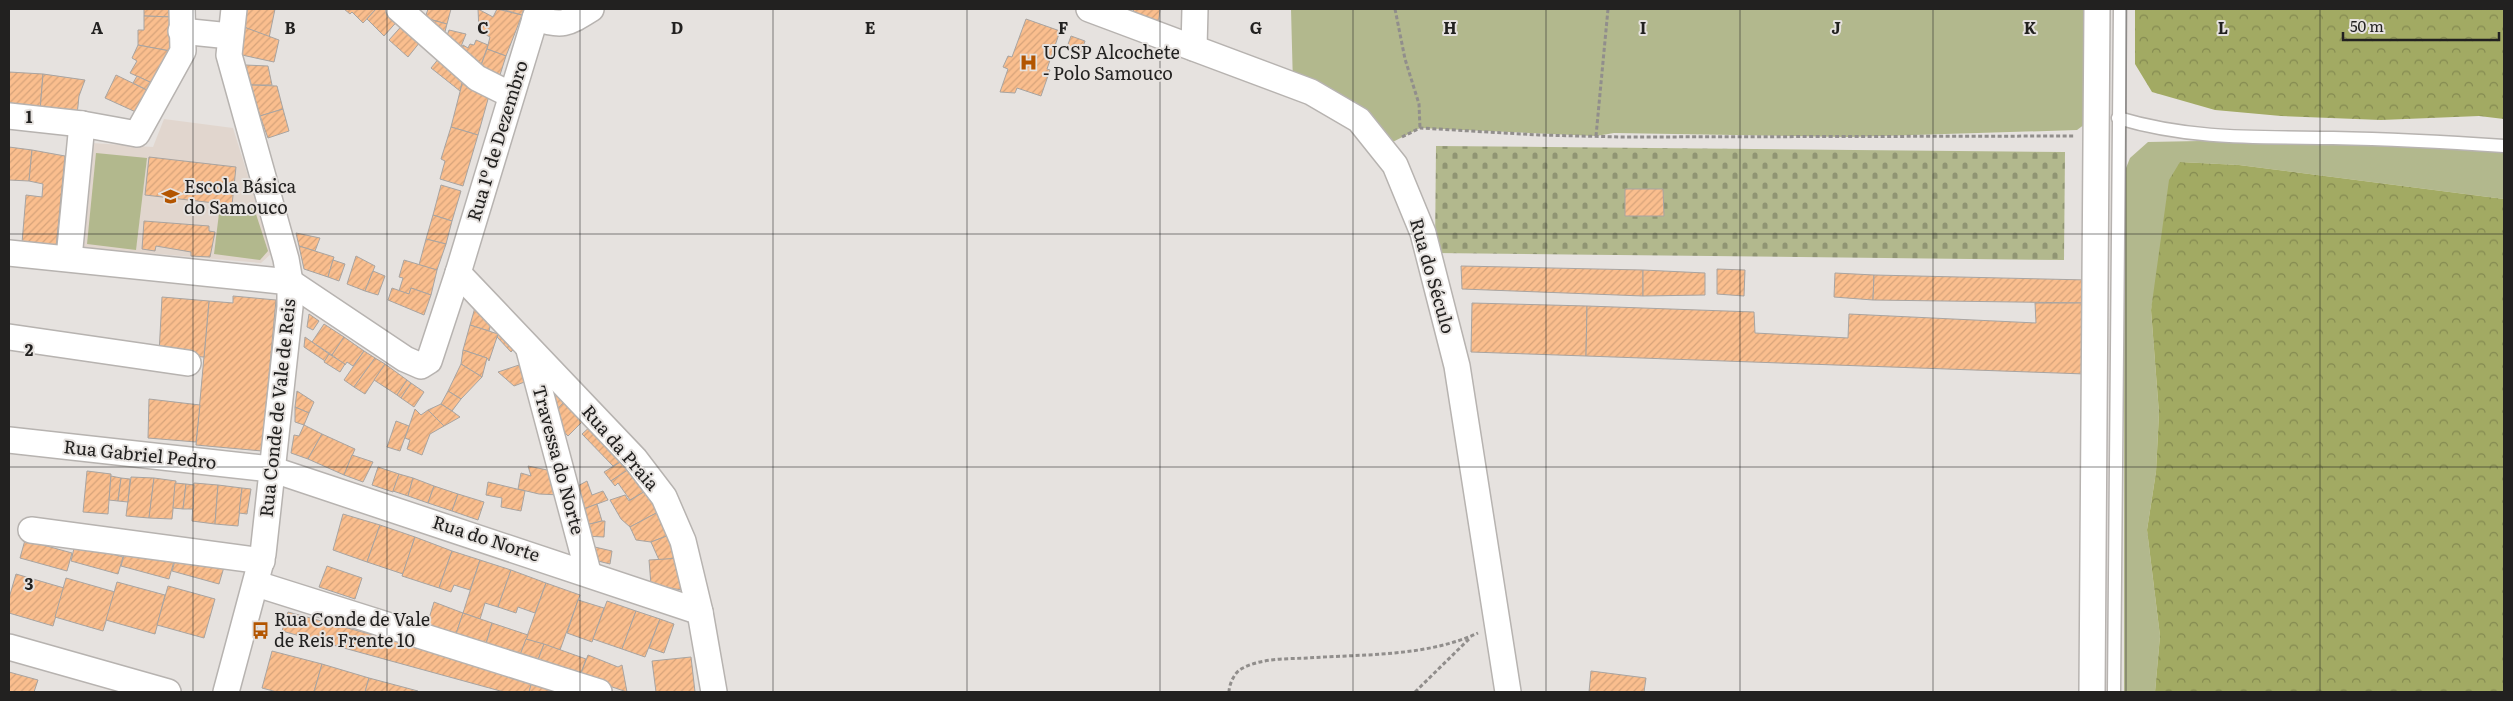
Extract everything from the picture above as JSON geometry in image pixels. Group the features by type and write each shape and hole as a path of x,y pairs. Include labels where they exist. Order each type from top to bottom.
{"street":[{"name":"Rua Conde de Vale de Reis","path":"226,692 259,572 290,308 290,282 286,259 229,55 234,9"},
{"path":"399,9 477,78 512,95"},
{"path":"537,13 555,25 572,20 591,9"},
{"name":"Rua do Século","path":"1089,9 1311,92 1359,120 1395,165 1423,233 1457,366 1496,625 1508,692"},
{"path":"1194,9 1194,48"},
{"path":"2092,692 2097,9"},
{"name":"Rua 1º de Dezembro","path":"290,282 405,359 421,366 429,361 458,273 537,13"},
{"path":"9,116 82,124 137,134 183,51 182,20 230,36"},
{"path":"69,258 82,124"},
{"path":"9,252 290,282"},
{"name":"Rua da Praia","path":"458,273 635,458 664,497 683,541 700,612 714,692"},
{"path":"9,337 188,362"},
{"name":"Travessa do Norte","path":"529,348 588,572"},
{"name":"Rua Gabriel Pedro","path":"9,440 271,469"},
{"name":"Rua do Norte","path":"271,469 588,572 700,612"},
{"path":"31,530 259,572 599,692"},
{"path":"9,647 168,692"}],"lane":[{"path":"2114,692 2120,9"},
{"path":"2118,118 2151,128 2217,137 2417,139 2504,146"}],"path":[{"path":"1395,9 1405,59 1419,104 1420,128"},
{"path":"1596,136 1608,9"},
{"path":"1381,148 1420,128 1538,135 1596,136 2096,136"},
{"path":"1229,692 1229,686 1239,670 1264,661 1410,651 1448,645 1496,625"},
{"path":"1415,692 1473,636"}],"shaded area":[{"name":"Escola Básica do Samouco","path":"164,119 233,128 272,253 261,263 78,247 92,143 153,147"}],"green space":[{"path":"1291,9 2087,9 2085,124 2077,130 1848,137 1614,133 1596,136 1420,128 1381,148 1293,85"},
{"path":"2135,9 2504,9 2504,119 2479,116 2381,120 2281,116 2215,110 2152,92 2135,64"},
{"path":"2148,142 2401,143 2504,152 2504,199 2239,165 2180,162 2151,310 2159,413 2156,472 2147,530 2160,636 2155,692 2124,692 2124,173 2130,158"},
{"path":"1436,146 2065,152 2064,260 1435,253"},
{"path":"96,153 147,158 136,250 87,244"},
{"path":"2180,162 2239,165 2504,199 2504,692 2155,692 2160,636 2147,530 2156,472 2159,413 2151,310 2169,180"},
{"path":"220,205 254,208 268,251 260,260 214,254"}],"building":[{"path":"144,9 174,9 173,17 144,16"},
{"path":"247,9 275,9 269,38 244,27"},
{"path":"344,9 376,9 363,23 352,12 350,14"},
{"path":"376,9 392,9 401,17 384,36 367,19"},
{"path":"428,9 451,9 447,24 425,18"},
{"path":"478,9 493,17 497,9 522,15 506,56 487,49 490,37 479,31"},
{"path":"501,9 524,9 522,15"},
{"path":"1134,9 1160,9 1158,27 1131,17"},
{"path":"144,16 173,17 170,51 138,45 138,30 144,30"},
{"path":"425,18 447,24 443,39"},
{"path":"1026,19 1060,31 1047,69 1050,70 1041,96 1017,88 1015,93 1000,92 1008,69 1003,67 1008,56 1012,57"},
{"path":"406,21 424,37 408,57 389,40"},
{"path":"244,27 279,40 274,62 242,55"},
{"path":"449,30 466,34 458,54 445,41"},
{"path":"1071,36 1085,41 1080,55 1066,50"},
{"path":"476,40 488,45 479,71 458,54 463,45 468,48 470,44 474,45"},
{"path":"138,45 170,51 152,83 130,73 137,61 132,58"},
{"path":"487,49 506,56 499,78 479,71"},
{"path":"444,52 464,76 460,91 431,68"},
{"path":"245,65 268,66 272,85 251,85"},
{"path":"9,72 43,74 40,111 9,108"},
{"path":"43,74 85,80 79,96 77,115 40,111"},
{"path":"116,75 149,91 138,113 105,98"},
{"path":"137,76 152,83 149,91 133,83"},
{"path":"464,76 490,92 478,135 451,127"},
{"path":"251,85 277,86 283,109 260,116"},
{"path":"283,109 289,131 268,138 260,116"},
{"path":"451,127 478,135 463,186 440,179 445,161 441,159"},
{"path":"9,147 32,150 29,181 9,180"},
{"path":"32,150 65,156 56,248 22,243 26,195 42,197 43,184 29,181"},
{"path":"149,157 236,167 232,205 145,195"},
{"path":"441,185 461,191 452,221 433,215"},
{"path":"1625,189 1663,189 1664,216 1625,216"},
{"path":"433,215 452,221 446,244 426,239"},
{"path":"144,221 209,226 209,231 215,232 210,257 191,256 191,252 156,246 155,251 142,249"},
{"path":"296,233 320,238 315,251 299,246"},
{"path":"426,239 446,244 437,270 419,265"},
{"path":"299,246 334,257 328,277 304,269"},
{"path":"356,256 375,266 365,291 347,284"},
{"path":"333,260 345,264 339,281 328,277"},
{"path":"404,260 437,270 431,295 411,288 409,294 399,291 403,278 399,277"},
{"path":"1461,266 1643,270 1643,296 1462,289"},
{"path":"1717,269 1745,270 1744,296 1717,294"},
{"path":"1643,270 1705,273 1705,295 1643,296"},
{"path":"373,271 385,276 378,295 365,291"},
{"path":"1835,273 1874,275 1873,300 1834,297"},
{"path":"1874,275 2087,280 2086,303 1873,300"},
{"path":"392,288 409,294 411,288 431,295 424,315 388,300"},
{"path":"233,296 276,300 262,451 196,445 209,301 233,303"},
{"path":"162,297 209,301 204,357 159,354"},
{"path":"1472,303 1587,306 1586,356 1471,352"},
{"path":"2035,303 2086,303 2085,374 1586,356 1587,306 1754,312 1755,333 1848,338 1849,314 2036,323"},
{"path":"476,304 492,319 489,331 470,325"},
{"path":"309,314 319,321 313,330 307,327"},
{"path":"492,319 517,346 511,352 490,326"},
{"path":"324,324 344,337 332,355 312,342"},
{"path":"470,325 498,334 489,361 487,358 463,350"},
{"path":"305,337 329,354 325,361 304,347"},
{"path":"344,337 364,351 353,366 347,362 345,365 332,355"},
{"path":"463,350 487,358 482,377 461,364"},
{"path":"364,351 375,358 354,387 344,380"},
{"path":"329,354 345,364 340,372 324,362"},
{"path":"375,358 385,364 365,394 354,387"},
{"path":"385,364 407,380 397,395 374,380"},
{"path":"461,364 482,377 461,399 448,391"},
{"path":"522,364 527,381 514,386 498,372"},
{"path":"407,380 411,383 401,398 397,395"},
{"path":"550,380 568,398 550,417"},
{"path":"411,383 424,392 414,407 401,398"},
{"path":"297,391 314,402 309,413 295,407"},
{"path":"448,391 461,399 452,411 441,404"},
{"path":"568,398 586,418 568,436 550,417"},
{"path":"149,399 200,405 196,442 148,438"},
{"path":"441,404 460,417 444,426 428,410"},
{"path":"295,407 309,413 304,425 295,422"},
{"path":"415,409 421,415 428,410 444,426 430,434 422,455 407,449 410,440 405,438"},
{"path":"396,421 409,426 400,451 387,447"},
{"path":"304,425 322,434 308,459 291,453 294,435 299,436"},
{"path":"592,425 622,461 613,466 582,434"},
{"path":"322,434 355,449 344,475 308,459"},
{"path":"352,455 373,462 363,482 344,475"},
{"path":"622,461 629,469 611,481 604,472"},
{"path":"528,466 552,471 560,495 539,494 518,489 521,473 531,476"},
{"path":"378,467 399,474 393,492 372,485"},
{"path":"629,469 647,490 630,500 618,483 615,486 611,481"},
{"path":"87,471 111,474 108,514 83,512"},
{"path":"399,474 413,478 408,496 393,491"},
{"path":"111,476 121,478 118,501 109,500"},
{"path":"131,477 154,478 149,518 126,516"},
{"path":"121,478 130,479 128,502 118,501"},
{"path":"154,478 176,481 172,519 149,518"},
{"path":"413,478 434,486 428,503 408,496"},
{"path":"587,481 592,495 603,491 608,500 578,511 572,489"},
{"path":"488,482 525,491 521,511 501,507 502,498 486,495"},
{"path":"175,483 186,484 183,509 173,508"},
{"path":"194,483 218,485 215,524 192,521"},
{"path":"186,484 194,485 193,509 183,509"},
{"path":"218,485 242,488 238,526 215,524"},
{"path":"434,486 458,494 452,511 428,503"},
{"path":"242,488 251,489 247,514 239,513"},
{"path":"647,490 660,511 630,527 621,519 610,500 625,495 629,501"},
{"path":"458,494 484,502 478,520 452,511"},
{"path":"597,504 602,521 582,526 578,511"},
{"path":"660,511 672,534 651,542 636,540 630,527"},
{"path":"343,514 380,525 367,562 333,550"},
{"path":"605,521 604,537 585,536 582,526"},
{"path":"380,525 415,537 403,574 367,562"},
{"path":"672,534 682,558 659,560 651,542"},
{"path":"415,537 452,551 439,588 402,576"},
{"path":"25,540 72,553 67,571 20,558"},
{"path":"75,544 123,557 118,574 71,561"},
{"path":"586,545 612,551 610,564 590,559"},
{"path":"126,548 174,561 169,579 121,566"},
{"path":"452,551 480,560 470,590 454,585 451,592 439,588"},
{"path":"177,554 224,567 219,584 172,571"},
{"path":"682,558 686,587 682,590 651,585 649,560"},
{"path":"480,560 511,570 498,607 485,603 480,619 463,613"},
{"path":"327,566 362,578 355,599 319,587"},
{"path":"511,570 546,583 535,613 518,607 516,613 498,607"},
{"path":"16,574 64,588 53,626 9,613 9,598"},
{"path":"66,578 115,592 103,631 55,617"},
{"path":"117,582 165,595 155,634 106,620"},
{"path":"546,583 580,595 560,650 526,639"},
{"path":"168,586 215,599 204,638 157,625"},
{"path":"578,600 604,608 592,642 567,633"},
{"path":"607,601 636,611 622,649 593,639"},
{"path":"434,602 463,613 456,634 427,625"},
{"path":"636,611 660,619 645,657 622,649"},
{"path":"288,612 533,678 529,692 504,692 282,631"},
{"path":"463,613 492,623 486,644 456,634"},
{"path":"660,619 674,624 664,653 649,648"},
{"path":"492,623 528,635 520,655 486,644"},
{"path":"526,639 544,644 538,660 520,655"},
{"path":"544,644 586,659 580,676 538,660"},
{"path":"272,651 322,664 314,692 277,692 262,688"},
{"path":"588,655 618,667 622,665 627,692 580,676"},
{"path":"691,657 695,692 656,692 652,661"},
{"path":"322,664 369,678 365,692 314,692"},
{"path":"1591,671 1646,678 1644,692 1589,692"},
{"path":"9,672 38,680 34,692 9,692"},
{"path":"369,678 418,691 365,692"},
{"path":"533,678 576,692 529,692"}],"place":[{"name":"UCSP Alcochete - Polo Samouco","path":"1029,63"},
{"name":"Escola Básica do Samouco","path":"170,197"},
{"name":"Rua Conde de Vale de Reis Frente 10","path":"260,630"}]}
